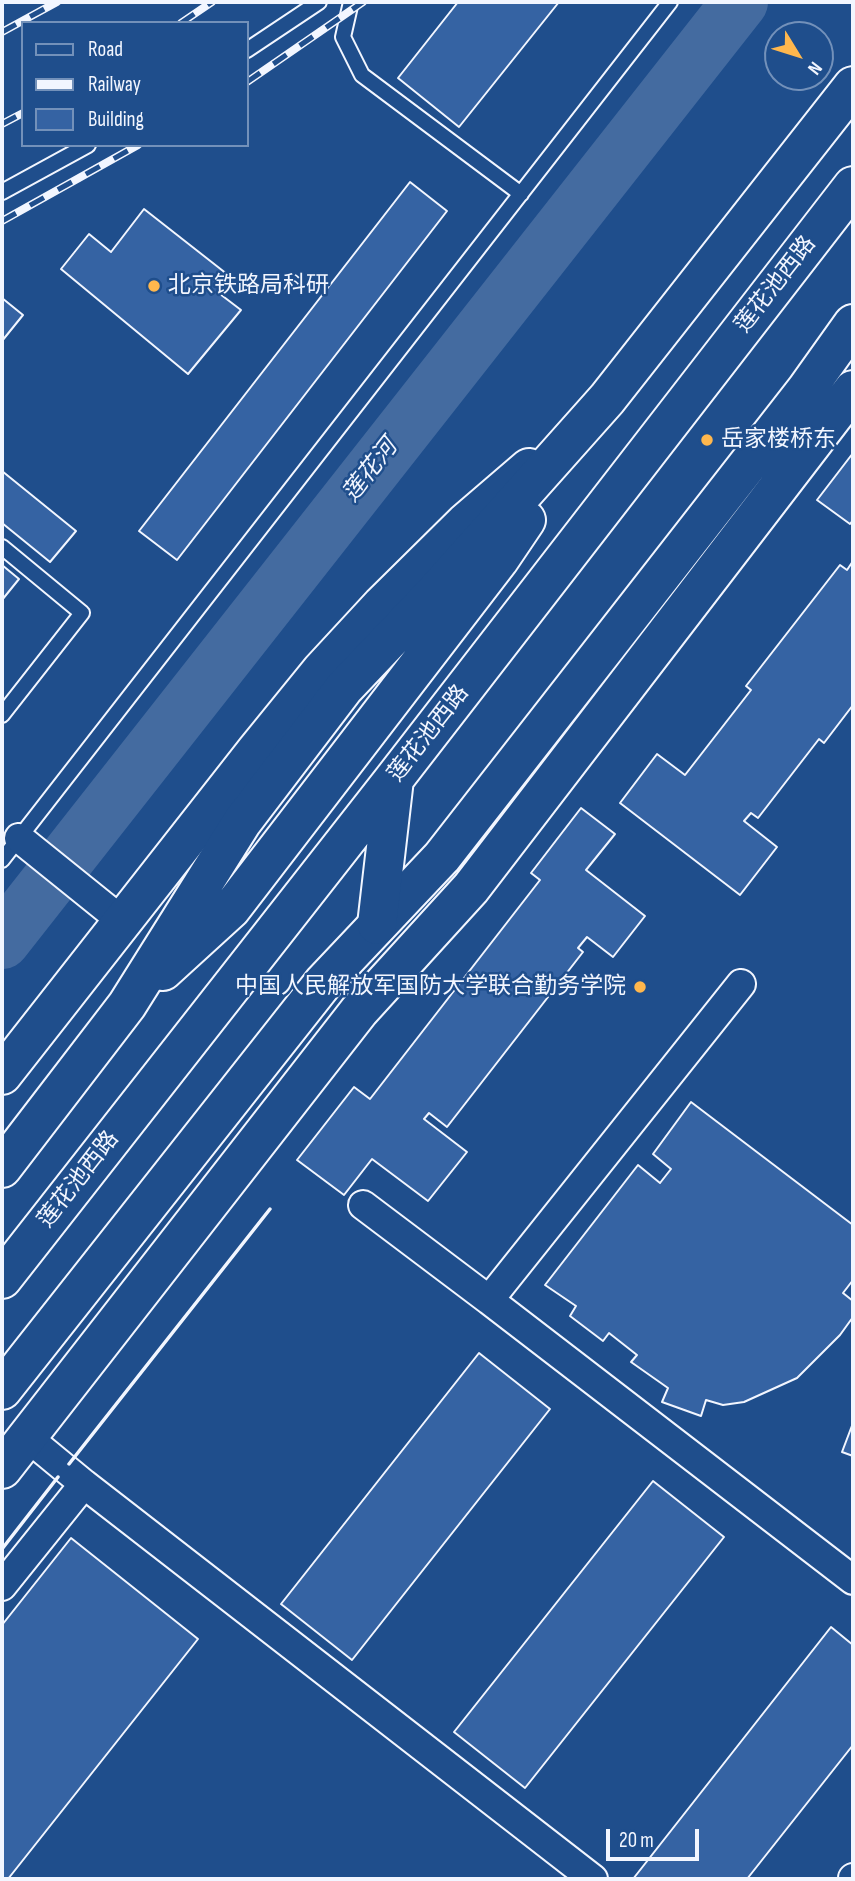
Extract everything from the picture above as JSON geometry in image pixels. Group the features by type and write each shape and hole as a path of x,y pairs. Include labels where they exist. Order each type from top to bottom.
{"main road":[{"path":"2,1168 127,1005 242,822 344,688 438,590 607,399 853,86"},
{"name":"莲花池西路","path":"2,1279 394,779 853,186"},
{"path":"2,1390 323,983 442,857 806,390 853,324"},
{"path":"2,1469 359,1011 471,888 853,390"},
{"path":"2,1075 321,671 382,605 466,523 607,399"},
{"path":"377,925 394,779"},
{"path":"377,925 412,953"}],"street":[{"path":"10,849 122,921"},
{"path":"489,1300 741,984"},
{"path":"363,1205 853,1580"},
{"path":"27,1437 84,1485 593,1879"},
{"path":"2,1586 84,1485"}],"lane":[{"path":"248,49 319,2"},
{"path":"351,2 343,37 362,75 521,194"},
{"path":"10,849 670,2"},
{"path":"2,192 84,147"},
{"path":"2,547 82,613 2,715"}],"building":[{"path":"458,2 559,2 459,127 398,78"},
{"path":"410,182 447,211 177,560 139,531"},
{"name":"北京铁路局科研","path":"144,209 232,278 220,294 241,310 188,374 61,269 89,234 111,252"},
{"path":"2,298 23,315 2,341"},
{"path":"853,453 853,520 850,524 817,500"},
{"path":"2,471 76,531 50,562 2,523"},
{"path":"853,561 853,705 824,743 819,739 758,818 751,813 744,821 777,847 740,895 620,803 657,754 685,775 751,690 746,686 840,565 847,570"},
{"path":"2,565 19,579 2,600"},
{"path":"581,808 615,834 586,870 645,916 613,957 587,937 578,948 583,952 447,1127 429,1113 424,1119 467,1152 428,1201 372,1159 344,1195 297,1160 354,1087 370,1099 540,880 531,873"},
{"path":"691,1102 853,1225 853,1280 843,1293 853,1301 853,1317 840,1335 797,1378 744,1402 723,1405 706,1400 701,1416 662,1402 668,1388 631,1362 637,1355 609,1333 603,1341 570,1316 576,1306 545,1285 638,1165 660,1183 671,1169 653,1154"},
{"path":"479,1353 550,1409 352,1660 281,1604"},
{"path":"853,1423 853,1456 842,1452"},
{"path":"653,1481 724,1537 525,1788 454,1732"},
{"path":"71,1538 198,1639 8,1879 2,1879 2,1625"},
{"path":"831,1627 853,1645 853,1745 747,1879 633,1879"}],"waterway":[{"name":"莲花河","path":"2,941 740,2"}],"railway":[{"path":"22,21 57,2"},
{"path":"184,21 212,2"},
{"path":"248,81 363,2"},
{"path":"2,32 21,22"},
{"path":"2,124 21,114"},
{"path":"2,221 134,147"}],"wall":[{"path":"69,1464 270,1209"},
{"path":"2,1549 58,1477"}],"place":[{"name":"北京铁路局科研","path":"154,286"},
{"name":"岳家楼桥东","path":"707,440"},
{"name":"中国人民解放军国防大学联合勤务学院","path":"640,987"}]}
